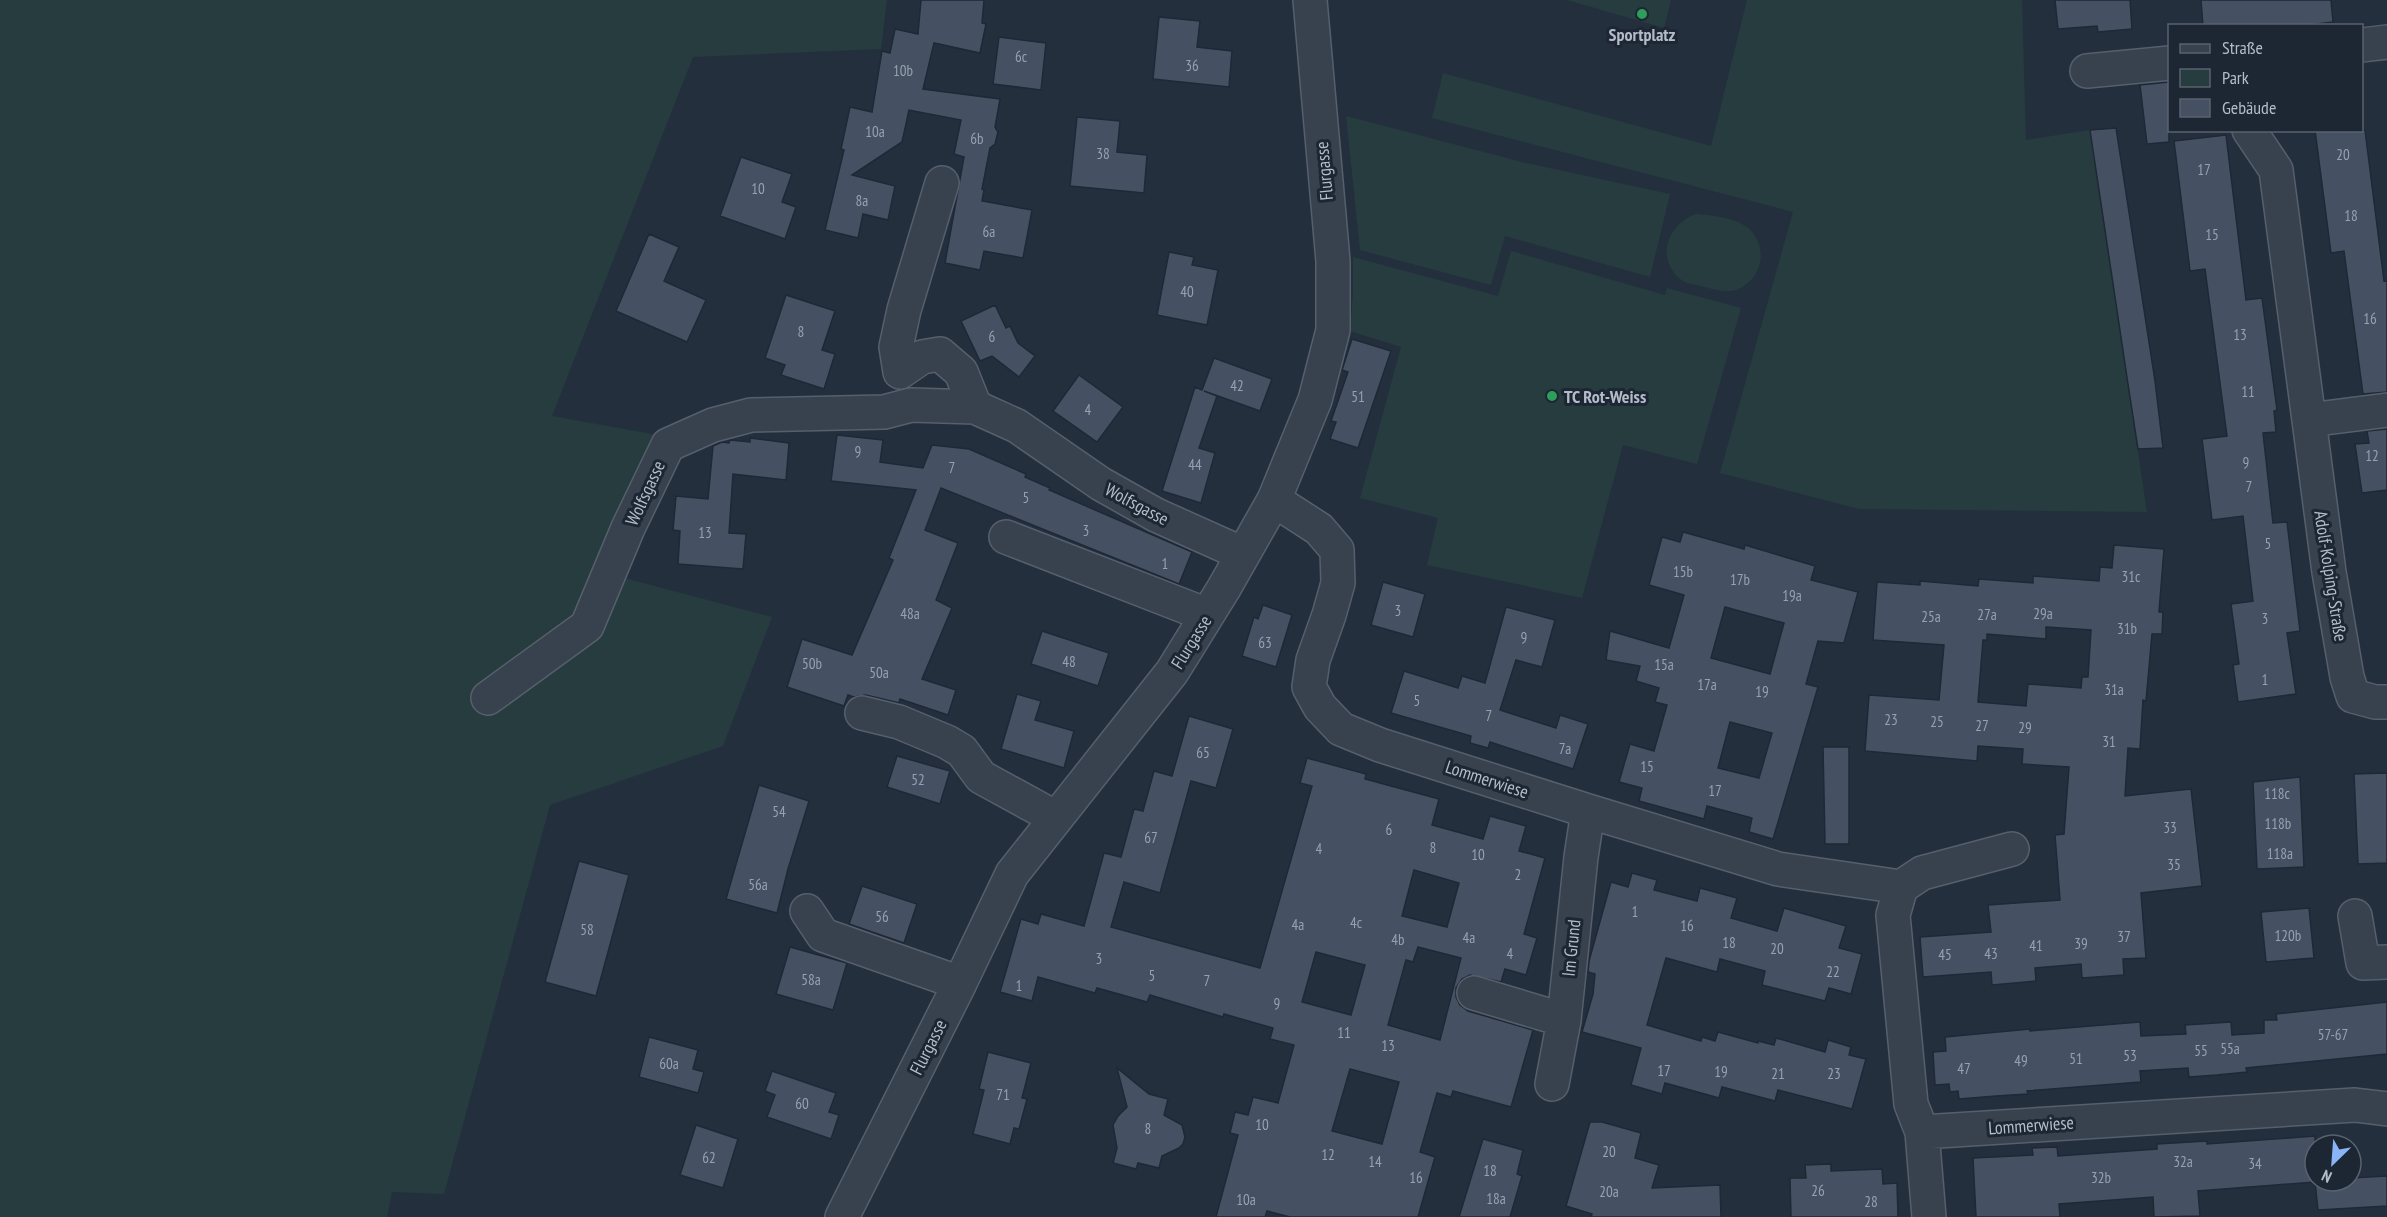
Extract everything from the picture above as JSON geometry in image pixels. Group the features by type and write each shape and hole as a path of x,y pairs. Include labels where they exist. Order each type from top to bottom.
{"street":[{"name":"Flurgasse","path":"842,1217 960,983 1012,874 1172,672 1274,500 1315,400 1333,330 1333,261 1310,0"},
{"path":"2363,45 2387,42"},
{"path":"2087,71 2168,63"},
{"name":"Adolf-Kolping-Straße","path":"2250,132 2276,170 2329,572 2347,678 2353,696 2375,702 2387,702"},
{"path":"911,405 900,372 896,347 904,310 942,183"},
{"path":"900,372 922,357 940,354 961,372 975,407"},
{"name":"Wolfsgasse","path":"488,698 587,626 628,528 668,445 713,425 752,415 884,412 911,405 975,407 1017,426 1101,484 1156,515 1243,554"},
{"path":"2309,420 2387,410"},
{"name":"Lommerwiese","path":"1274,500 1319,529 1337,550 1338,583 1312,660 1309,687 1320,707 1341,729 1380,745 1778,869 1901,887"},
{"path":"1006,537 1207,615"},
{"path":"862,713 899,722 947,742 962,751 981,777 1056,818"},
{"name":"Im Grund","path":"1552,1084 1564,1020 1588,811"},
{"path":"1929,1217 1922,1132 1911,1104 1893,915 1901,887 1922,873 2012,849"},
{"path":"807,911 823,935 960,983"},
{"path":"2355,916 2363,963 2387,962"},
{"path":"1474,993 1564,1020"},
{"name":"Lommerwiese","path":"1922,1132 2355,1105 2387,1109"}],"green space":[{"path":"0,0 887,0 881,49 693,57 552,416 658,435 598,571 772,617 723,746 550,805 444,1194 392,1192 387,1217 0,1217"},
{"name":"Sportplatz","path":"1567,0 1671,0 1664,28"},
{"path":"1747,0 2022,0 2026,140 2090,130 2147,512 1859,509 1720,473 1793,212 1432,118 1443,73 1711,146"},
{"path":"1346,116 1522,162 1670,194 1650,277 1505,236 1491,285 1360,250"},
{"path":"1696,214 1737,222 1755,235 1760,251 1759,268 1743,287 1731,291 1711,289 1684,281 1672,270 1668,261 1668,242 1678,225"},
{"name":"TC Rot-Weiss","path":"1511,251 1665,295 1667,288 1741,308 1697,464 1623,445 1582,598 1427,565 1438,518 1360,498 1401,347 1350,331 1353,257 1498,296"}],"building":[{"path":"921,0 984,0 982,23 986,24 980,53 934,43 923,89 1000,99 995,127 998,132 995,144 990,148 982,201 1032,210 1023,258 984,251 980,270 945,263 964,157 954,154 961,120 909,110 902,142 852,175 895,186 888,220 863,214 858,238 825,230 844,150 841,149 850,107 872,112 882,51 890,53 895,29 918,34"},
{"path":"2055,0 2130,0 2132,29 2098,32 2097,26 2058,29"},
{"path":"2201,0 2331,0 2333,22 2203,24"},
{"path":"1159,17 1200,21 1197,47 1232,51 1229,87 1153,79"},
{"path":"999,37 1046,43 1041,90 993,84"},
{"path":"2168,82 2169,142 2147,144 2140,85"},
{"path":"1077,117 1120,121 1117,152 1147,155 1144,193 1070,186"},
{"path":"2116,128 2155,381 2163,448 2138,449 2090,130"},
{"path":"2365,130 2384,281 2387,280 2387,392 2363,394 2344,251 2331,253 2315,132 2363,132"},
{"path":"2226,135 2246,300 2262,298 2277,410 2274,411 2276,432 2263,433 2273,523 2287,522 2300,631 2287,633 2296,694 2238,702 2233,665 2239,664 2231,604 2253,601 2243,516 2212,520 2202,439 2227,436 2205,269 2190,271 2174,141"},
{"path":"741,157 792,174 782,202 796,207 785,239 720,216"},
{"path":"649,234 679,247 664,281 706,300 687,342 616,311"},
{"path":"1169,252 1194,257 1192,265 1218,270 1207,325 1157,315"},
{"path":"786,295 835,311 822,350 835,354 824,389 781,375 785,365 765,358"},
{"path":"995,305 1006,328 1010,326 1018,343 1035,356 1019,377 992,356 980,361 961,321"},
{"path":"1352,339 1391,351 1358,448 1330,439 1336,422 1331,421 1348,372 1342,370"},
{"path":"1214,358 1272,379 1260,411 1204,391 1217,396 1199,448 1215,453 1201,503 1162,491 1195,387 1202,390"},
{"path":"1079,375 1123,407 1097,442 1053,411"},
{"path":"2387,429 2387,490 2362,493 2355,444 2369,443 2367,431"},
{"path":"837,435 883,440 880,462 923,468 932,445 969,449 1026,474 1025,477 1050,488 1049,490 1192,552 1179,584 941,488 925,530 958,543 936,600 952,608 922,679 956,690 948,715 900,699 899,703 866,695 854,697 848,695 844,706 787,687 802,639 852,655 893,560 889,558 916,490 831,481"},
{"path":"750,438 789,443 786,480 733,474 729,533 746,534 743,569 678,564 680,531 673,530 676,496 708,499 713,446 722,442 729,443 730,440 750,442"},
{"path":"1683,532 1744,549 1745,545 1815,566 1811,580 1858,592 1844,643 1818,641 1806,684 1818,687 1773,839 1749,832 1752,818 1707,806 1704,819 1639,801 1642,788 1619,782 1630,744 1654,751 1667,705 1655,702 1659,688 1636,681 1640,666 1606,660 1610,631 1669,648 1684,595 1649,585 1662,537 1680,542","holes":["1725,607 1784,623 1770,674 1711,658","1730,722 1772,733 1759,778 1718,768"]},
{"path":"2114,545 2164,549 2159,612 2163,612 2162,634 2152,634 2146,701 2143,700 2140,749 2128,748 2125,796 2191,789 2202,886 2141,893 2146,958 2123,959 2124,975 2082,978 2081,964 2035,968 2036,981 1992,985 1991,972 1923,977 1920,937 1991,932 1988,905 2060,900 2055,835 2064,834 2069,767 2022,764 2023,749 1978,746 1977,761 1865,751 1869,695 1939,700 1944,645 1873,640 1877,582 1920,585 1920,581 1978,586 1979,579 2033,583 2033,576 2099,581 2100,567 2112,568","holes":["2046,627 2091,630 2088,677 2082,677 2081,688 2028,684 2026,706 1978,702 1983,640 1987,640 1987,634 2046,639"]},
{"path":"1383,582 1425,594 1413,637 1371,625"},
{"path":"1263,605 1292,615 1276,667 1242,656 1254,617 1258,619"},
{"path":"1506,607 1555,620 1542,667 1516,660 1500,710 1556,728 1560,715 1588,724 1573,769 1490,742 1488,748 1470,743 1471,736 1391,713 1404,671 1458,688 1462,676 1485,683"},
{"path":"1042,631 1109,653 1098,686 1031,664"},
{"path":"1017,694 1041,701 1035,720 1074,731 1064,768 1001,749"},
{"path":"1189,716 1233,729 1216,788 1191,781 1160,893 1124,882 1111,927 1260,968 1312,786 1300,783 1307,758 1366,774 1365,779 1439,799 1432,825 1483,839 1490,816 1526,826 1519,851 1545,858 1524,934 1537,938 1526,975 1505,969 1501,982 1470,975 1462,979 1456,988 1456,997 1460,1005 1468,1011 1533,1030 1511,1107 1453,1091 1451,1097 1437,1093 1420,1152 1435,1157 1418,1217 1290,1217 1267,1211 1265,1217 1216,1217 1238,1135 1230,1133 1235,1112 1248,1115 1253,1097 1278,1103 1294,1045 1270,1039 1273,1028 1224,1014 1223,1017 1150,995 1147,1002 1097,988 1095,993 1038,977 1032,1001 1000,992 1021,919 1038,924 1041,914 1084,926 1104,853 1121,857 1134,809 1143,811 1154,771 1172,776","holes":["1414,870 1459,883 1447,927 1402,916","1418,947 1461,958 1440,1040 1388,1025 1406,960 1413,962","1316,952 1365,965 1351,1015 1302,1002","1350,1069 1399,1082 1382,1144 1332,1131"]},
{"path":"1823,747 1849,747 1849,844 1825,844"},
{"path":"897,756 950,771 940,804 887,787"},
{"path":"2387,773 2387,863 2358,864 2354,774"},
{"path":"2300,777 2304,867 2257,869 2253,782"},
{"path":"759,785 809,801 777,913 726,899"},
{"path":"579,861 629,875 596,996 545,982"},
{"path":"1632,873 1657,880 1654,890 1697,901 1700,888 1737,898 1731,918 1777,931 1784,908 1846,926 1839,948 1862,954 1851,994 1829,988 1825,1001 1762,985 1765,971 1720,959 1717,972 1666,958 1647,1025 1701,1041 1702,1037 1715,1041 1718,1032 1774,1045 1776,1038 1825,1052 1828,1040 1851,1047 1849,1055 1866,1059 1852,1109 1778,1090 1775,1101 1722,1087 1719,1098 1665,1083 1662,1094 1631,1085 1641,1048 1582,1032 1593,994 1595,974 1588,972 1589,961 1611,882 1628,887"},
{"path":"862,886 917,904 904,943 849,924"},
{"path":"2309,908 2314,958 2266,962 2261,912"},
{"path":"790,947 847,963 833,1010 776,994"},
{"path":"2387,1002 2387,1054 2246,1068 2247,1072 2189,1077 2188,1068 2140,1071 2141,1082 1959,1099 1958,1091 1950,1092 1949,1084 1935,1085 1933,1052 1946,1051 1945,1037 2140,1022 2141,1036 2186,1034 2185,1025 2231,1022 2232,1035 2264,1033 2264,1020 2277,1020 2276,1014"},
{"path":"649,1037 698,1050 693,1069 704,1072 698,1093 639,1077"},
{"path":"988,1052 1031,1063 1022,1098 1027,1099 1019,1129 1014,1128 1010,1144 973,1134 984,1090 979,1089"},
{"path":"1117,1068 1149,1094 1168,1099 1164,1115 1182,1125 1185,1137 1183,1144 1162,1156 1159,1168 1138,1163 1136,1169 1113,1163 1117,1148 1113,1125 1127,1107"},
{"path":"772,1071 836,1093 829,1112 839,1115 831,1139 767,1117 775,1095 765,1091"},
{"path":"1590,1122 1602,1122 1641,1133 1635,1158 1659,1165 1652,1188 1720,1185 1721,1217 1591,1217 1592,1214 1566,1206"},
{"path":"696,1125 738,1139 723,1188 680,1175"},
{"path":"2303,1137 2303,1183 2198,1191 2200,1216 2154,1217 2153,1197 2059,1204 2060,1217 1976,1217 1973,1158 2033,1155 2032,1148 2057,1147 2058,1156 2157,1149 2157,1144 2207,1141 2207,1144"},
{"path":"1483,1139 1523,1150 1517,1174 1522,1176 1510,1217 1459,1217"},
{"path":"1831,1164 1831,1171 1882,1169 1883,1184 1897,1183 1898,1217 1791,1217 1790,1178 1806,1178 1805,1165"},
{"path":"2387,1176 2387,1206 2318,1210 2316,1193 2363,1193 2363,1177"}],"place":[{"name":"Sportplatz","path":"1642,14"},
{"name":"TC Rot-Weiss","path":"1552,396"}]}
